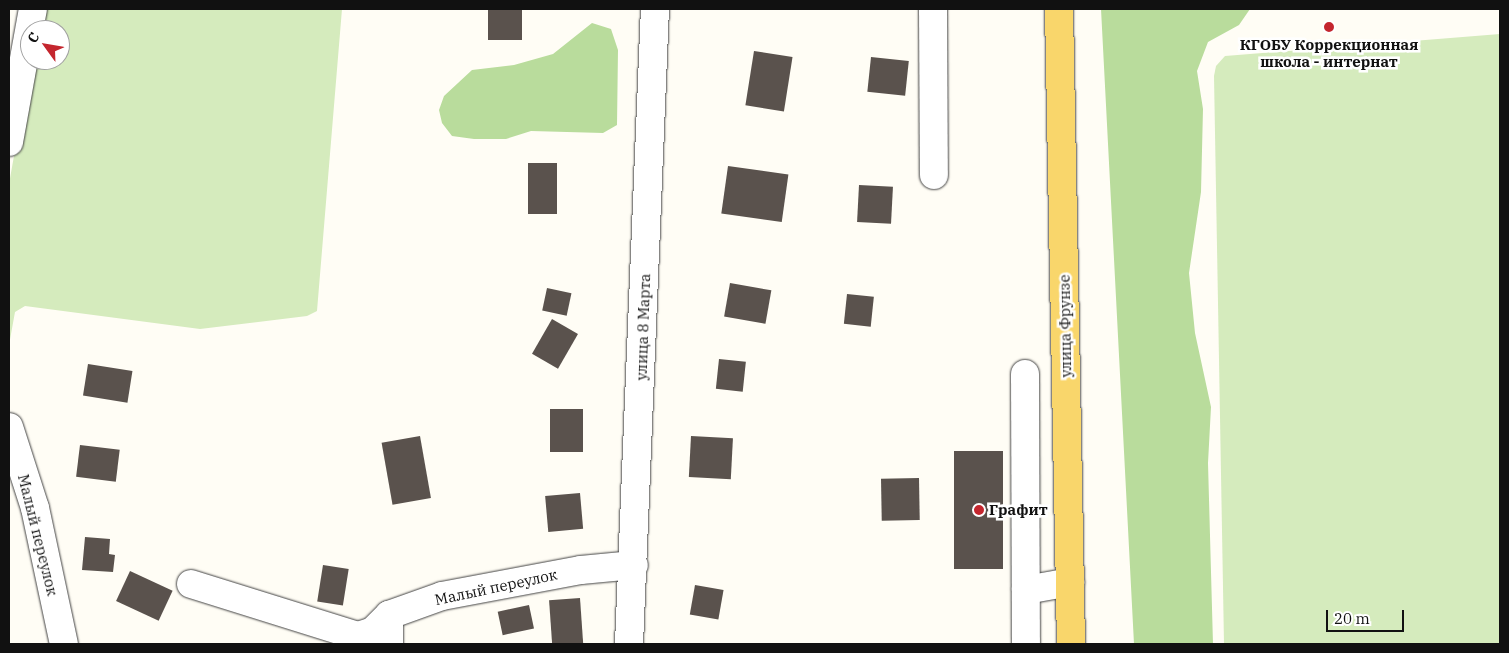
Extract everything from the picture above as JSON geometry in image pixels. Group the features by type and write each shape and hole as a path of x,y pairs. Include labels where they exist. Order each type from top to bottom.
{"main road":[{"name":"улица Фрунзе","path":"1059,9 1071,644"}],"street":[{"path":"9,142 33,9"},
{"name":"улица 8 Марта","path":"629,644 634,565 655,9"},
{"path":"933,9 934,175"},
{"path":"1025,374 1026,644"},
{"name":"Малый переулок","path":"9,427 35,508 64,644"},
{"name":"Малый переулок","path":"388,615 442,596 581,570 634,565"},
{"path":"1026,590 1070,582"},
{"path":"190,584 358,636 373,631 388,615"},
{"path":"388,615 389,644"}],"green space":[{"path":"40,9 342,9 317,311 307,316 200,329 25,306 15,312 9,345 9,184 29,70 70,70 70,20 38,20"},
{"path":"1101,9 1250,9 1239,25 1208,42 1197,71 1203,109 1201,192 1189,273 1195,333 1211,407 1208,463 1213,644 1134,644"},
{"path":"592,23 611,29 618,50 617,125 603,133 531,131 506,139 474,139 452,136 442,123 439,110 444,96 472,70 514,65 553,54"},
{"path":"1500,34 1500,644 1224,644 1214,76 1216,66 1225,56"}],"building":[{"path":"488,9 522,9 522,40 488,40"},
{"path":"754,51 793,57 784,111 745,105"},
{"path":"871,57 909,61 905,96 867,92"},
{"path":"528,163 557,163 557,214 528,214"},
{"path":"728,166 788,174 782,222 721,214"},
{"path":"859,185 893,187 891,224 857,222"},
{"path":"730,283 771,290 765,324 724,316"},
{"path":"547,288 571,293 567,316 542,310"},
{"path":"847,294 874,297 871,327 844,324"},
{"path":"552,319 578,334 558,369 532,354"},
{"path":"719,359 746,362 743,392 716,389"},
{"path":"88,364 132,371 127,403 83,396"},
{"path":"550,409 583,409 583,452 550,452"},
{"path":"420,436 431,498 393,505 382,443"},
{"path":"691,436 733,438 731,479 689,477"},
{"path":"80,445 120,450 116,482 76,477"},
{"name":"Графит","path":"954,451 1003,451 1003,569 954,569"},
{"path":"919,478 920,520 882,521 881,479"},
{"path":"580,493 583,529 548,532 545,496"},
{"path":"85,537 110,539 109,554 115,555 113,572 82,570"},
{"path":"323,565 349,569 343,606 317,602"},
{"path":"130,571 173,591 159,621 116,601"},
{"path":"695,585 724,590 718,620 690,615"},
{"path":"580,598 583,643 552,644 549,600"},
{"path":"529,605 534,628 503,635 498,612"}],"place":[{"name":"КГОБУ Коррекционная школа - интернат","path":"1329,27"},
{"name":"Графит","path":"979,510"}]}
